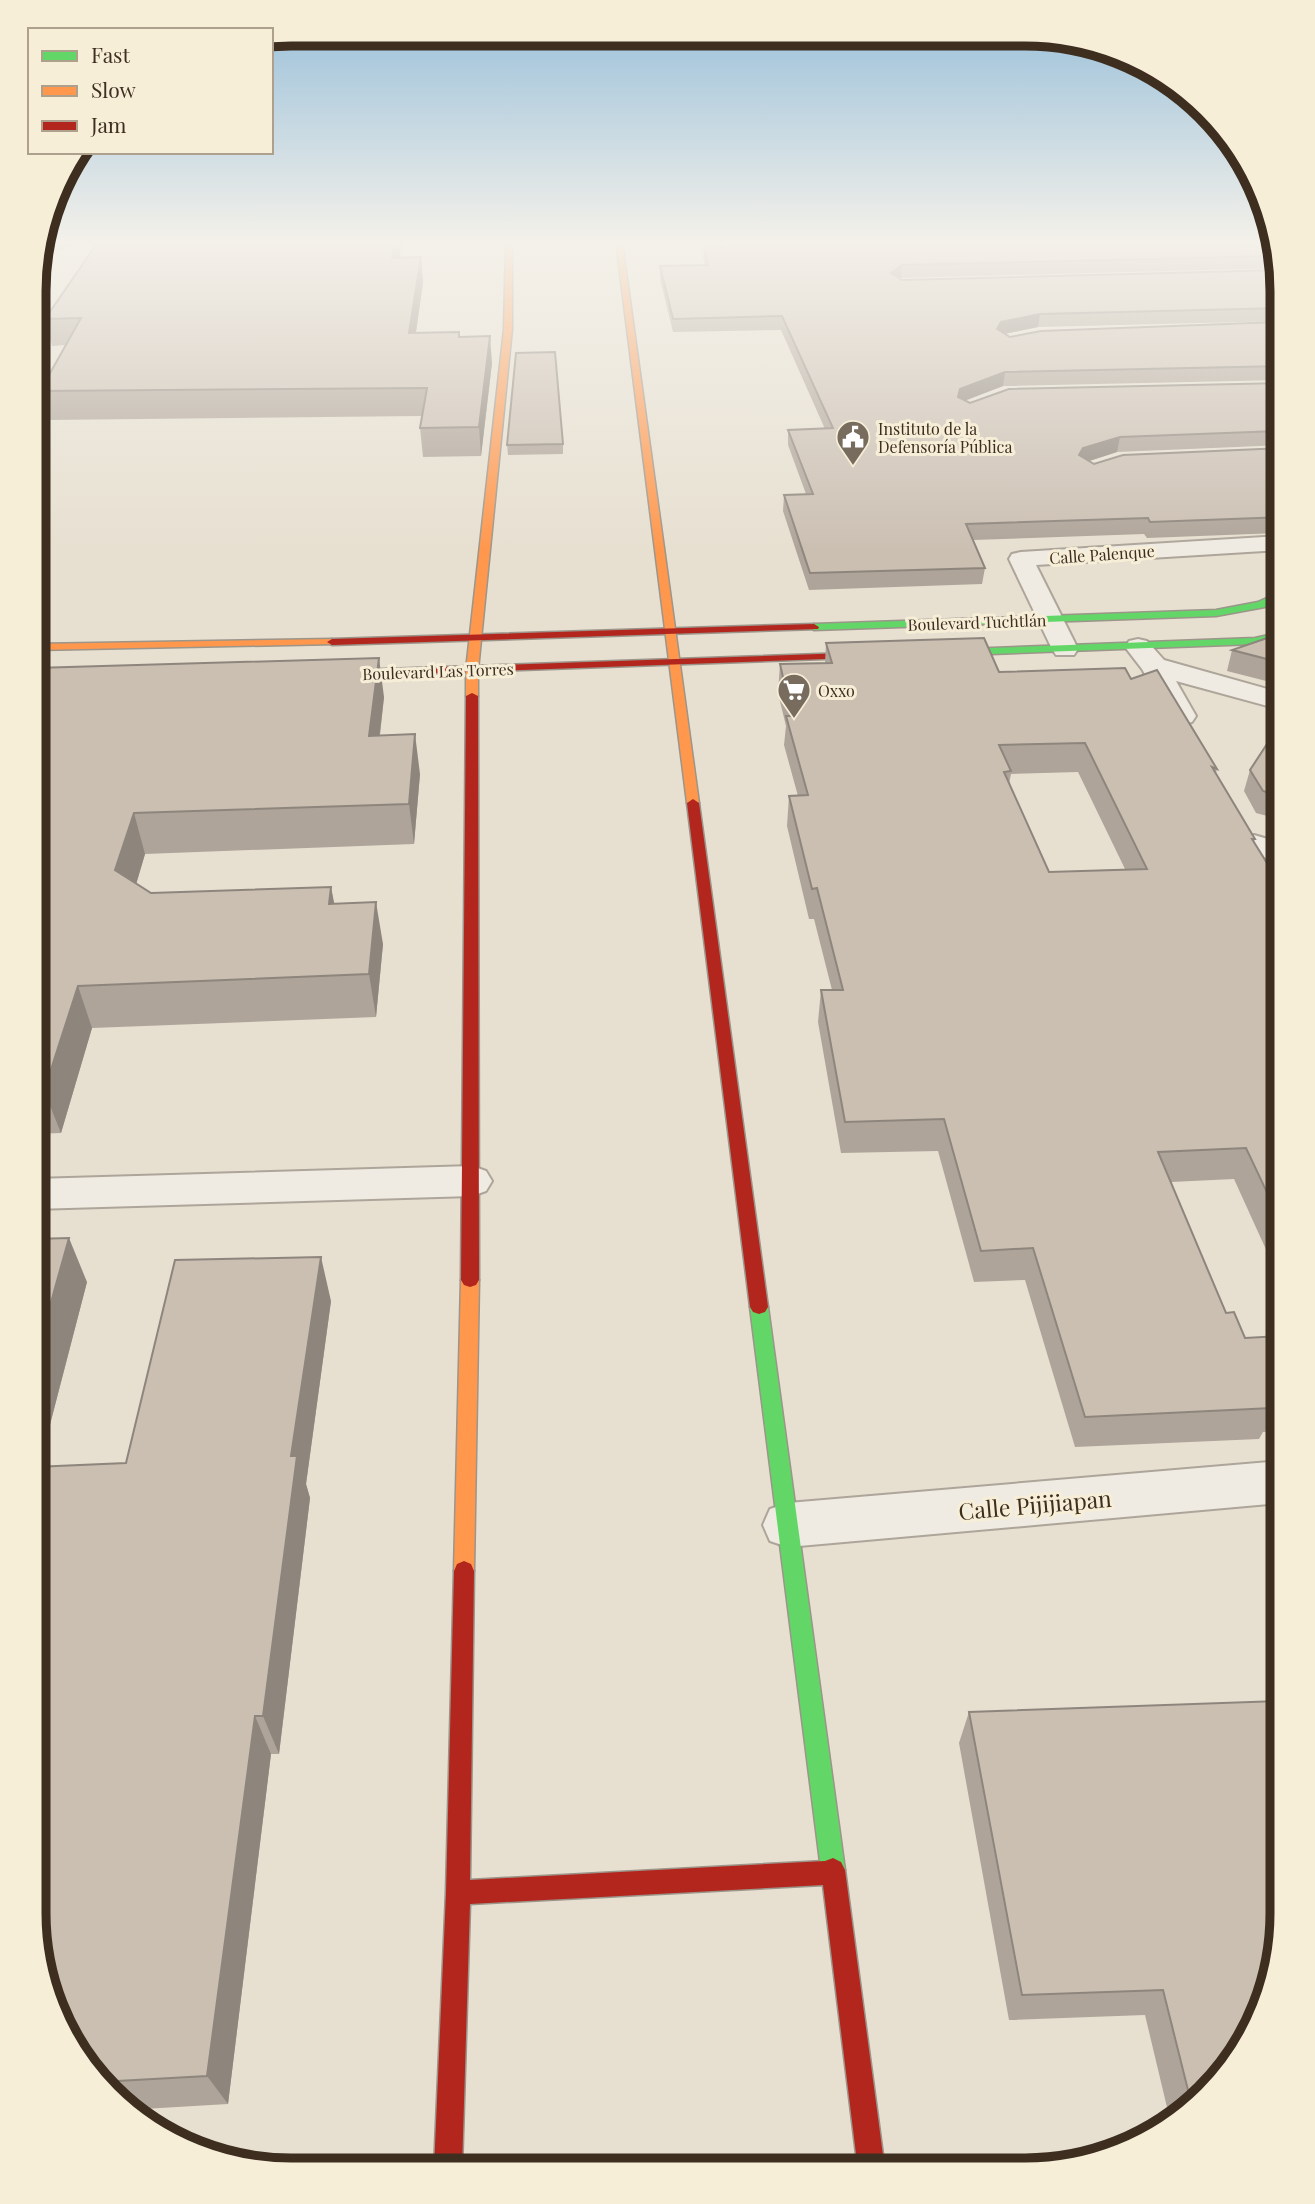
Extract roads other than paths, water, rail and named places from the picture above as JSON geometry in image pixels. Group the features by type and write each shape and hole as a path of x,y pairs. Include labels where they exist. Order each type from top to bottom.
{"street":[{"path":"448,2158 458,1892 472,1181 472,670 507,345"},
{"path":"632,345 870,2158"},
{"name":"Calle Palenque","path":"1065,649 1021,559 1270,544"},
{"name":"Boulevard Tuchtlán","path":"670,631 1216,613 1270,600"},
{"name":"Boulevard Las Torres","path":"46,647 477,639 670,631"},
{"name":"Boulevard Tuchtlán","path":"925,653 1065,649 1146,657 1270,638"},
{"name":"Boulevard Tuchtlán","path":"674,662 897,654"},
{"path":"1146,657 1270,698"},
{"path":"1146,657 1194,738"},
{"name":"Boulevard Las Torres","path":"308,675 674,662"},
{"path":"46,1194 472,1181"},
{"name":"Calle Pijijiapan","path":"788,1525 1269,1483"},
{"path":"458,1892 832,1872"}],"place":[{"name":"Instituto de la Defensoría Pública","path":"853,467"},
{"name":"Oxxo","path":"794,720"}]}
